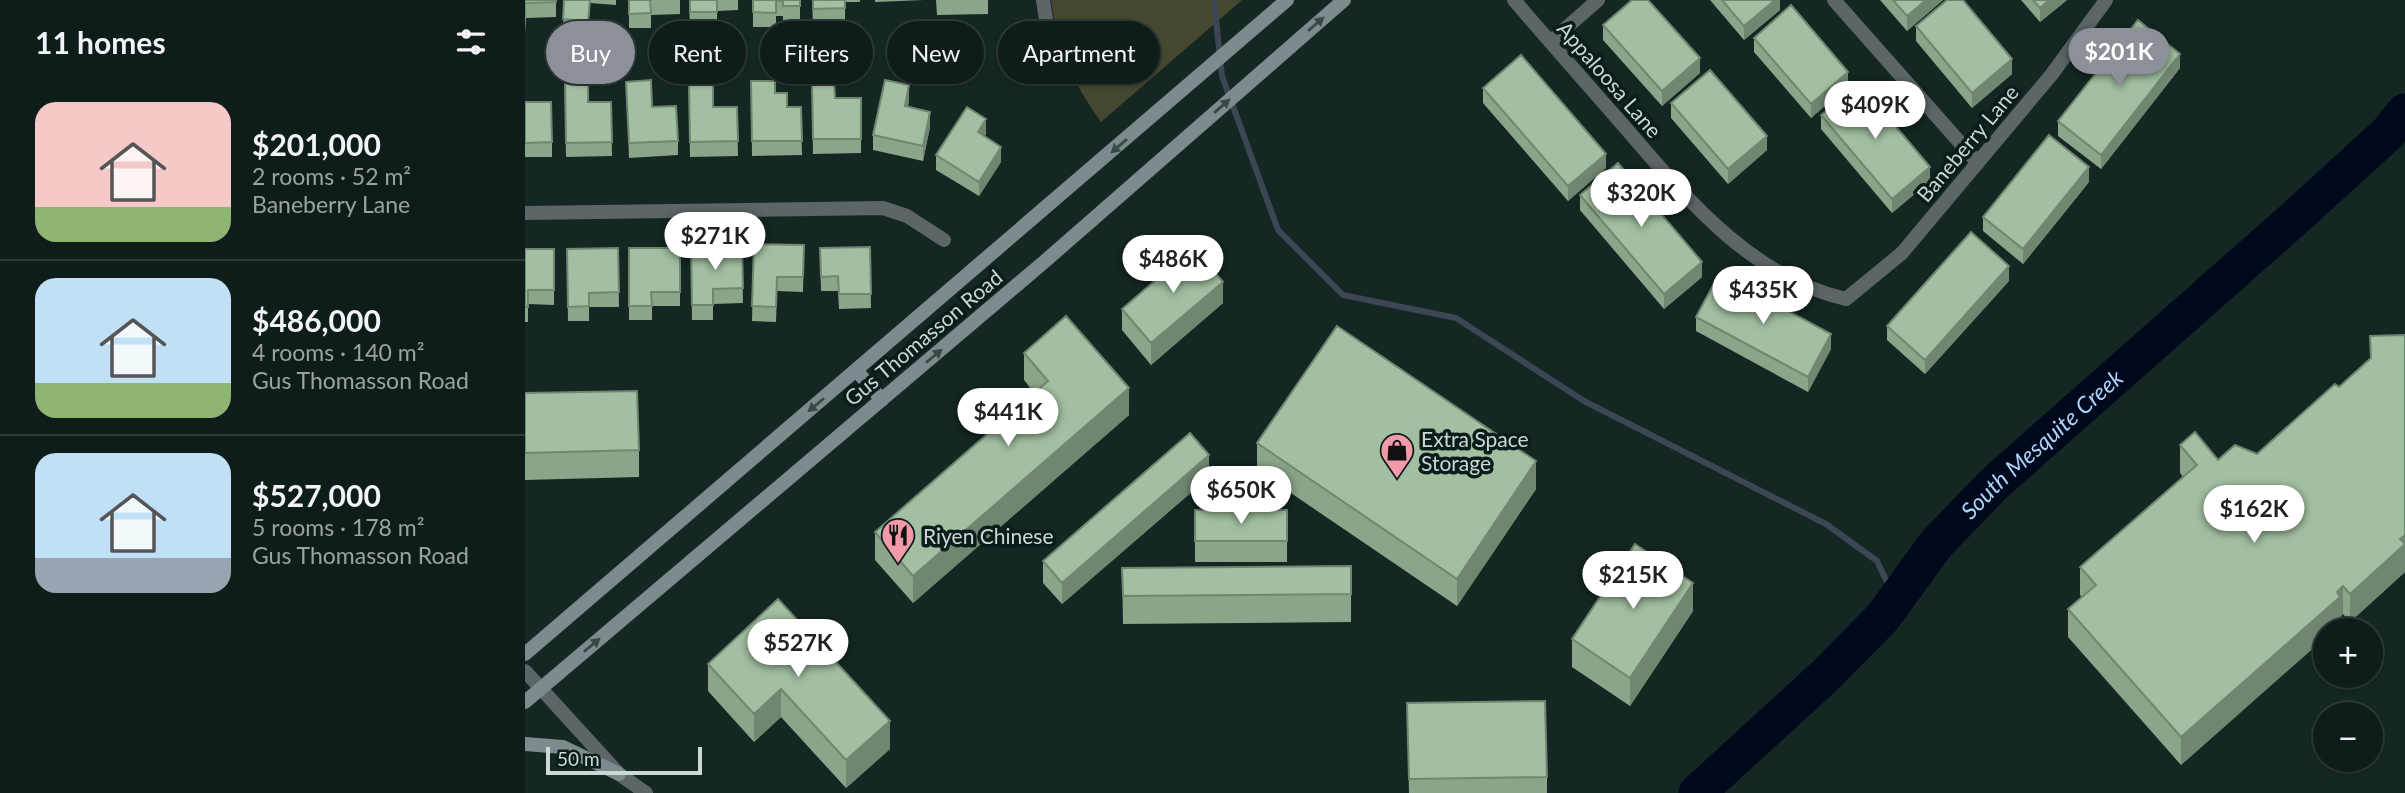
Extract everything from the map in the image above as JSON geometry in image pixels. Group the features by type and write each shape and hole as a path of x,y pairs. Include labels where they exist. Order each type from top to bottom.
{"main road":[{"name":"Gus Thomasson Road","path":"525,654 1287,0"},
{"name":"Gus Thomasson Road","path":"525,702 882,400 1344,0"},
{"path":"856,370 882,400"},
{"path":"525,744 562,747 619,774"}],"street":[{"path":"1043,0 1046,21"},
{"name":"Appaloosa Lane","path":"1514,0 1692,205 1741,248 1817,292 1846,299"},
{"path":"1550,42 1598,0"},
{"path":"1834,0 1978,163"},
{"name":"Baneberry Lane","path":"1846,299 1902,253 2052,74 2106,0"},
{"path":"525,213 883,208 907,216 944,240"},
{"path":"525,671 619,774 646,793"}],"green space":[{"path":"1051,0 1242,0 1160,71 1160,21 1055,21"},
{"path":"1078,84 1145,84 1101,122"}],"building":[{"path":"525,0 556,0 556,2 525,3"},
{"path":"564,0 590,0 588,21 563,19"},
{"path":"629,0 650,0 651,13 629,14"},
{"path":"690,0 717,0 717,12 690,12"},
{"path":"753,0 800,0 800,6 783,6 783,1 776,1 776,13 753,12"},
{"path":"813,0 845,0 845,8 813,9"},
{"path":"1632,0 1648,0 1700,58 1662,91 1603,25"},
{"path":"1722,0 1775,0 1744,26"},
{"path":"1893,0 1926,0 1907,16"},
{"path":"1947,0 1963,0 2012,59 1972,93 1916,26"},
{"path":"2033,0 2049,0 2040,8"},
{"path":"1791,5 1848,72 1811,104 1754,38"},
{"path":"2138,20 2180,54 2101,155 2058,121"},
{"path":"1521,55 1606,154 1568,186 1483,88"},
{"path":"1710,70 1767,136 1728,169 1671,103"},
{"path":"649,80 652,107 676,106 678,141 629,143 626,84 635,84 635,81"},
{"path":"885,80 887,84 909,85 905,106 930,112 923,146 873,135"},
{"path":"751,81 775,84 775,93 787,93 787,107 801,107 802,141 752,141"},
{"path":"1859,83 1930,167 1892,199 1821,115"},
{"path":"565,84 588,84 588,102 611,102 612,142 566,143"},
{"path":"812,84 834,84 835,98 861,98 861,139 813,139"},
{"path":"689,85 713,85 713,107 737,107 738,141 690,142"},
{"path":"525,102 551,102 552,142 525,143"},
{"path":"967,107 986,119 978,132 1001,147 979,182 936,155"},
{"path":"2049,135 2089,167 2023,249 1983,217"},
{"path":"1618,163 1702,262 1664,294 1580,195"},
{"path":"1971,232 2009,266 1925,360 1887,326"},
{"path":"754,244 804,245 803,277 777,277 776,307 752,306"},
{"path":"742,246 743,288 713,289 713,305 692,305 691,247"},
{"path":"870,247 871,294 839,294 838,276 821,277 820,248"},
{"path":"1194,247 1223,282 1151,343 1122,309"},
{"path":"618,248 619,292 589,293 589,306 568,307 567,249"},
{"path":"629,248 680,248 680,292 651,292 652,306 629,306"},
{"path":"525,249 554,249 554,290 528,290 528,307 525,307"},
{"path":"1719,274 1831,334 1808,377 1696,317"},
{"path":"1066,316 1129,388 913,576 875,532 1048,381 1024,353"},
{"name":"Extra Space Storage","path":"1337,326 1536,461 1457,579 1257,443"},
{"path":"2405,335 2405,535 2400,539 2405,544 2350,594 2343,586 2337,592 2340,597 2181,737 2068,609 2096,585 2080,567 2197,465 2180,445 2195,432 2218,460 2235,445 2257,454 2335,384 2339,387 2371,358 2370,336"},
{"path":"637,391 639,450 525,453 525,393"},
{"path":"1190,433 1209,455 1062,583 1043,561"},
{"path":"1195,510 1287,510 1287,541 1195,541"},
{"path":"1635,544 1693,583 1630,678 1572,639"},
{"path":"1351,566 1351,594 1123,596 1122,568"},
{"path":"778,599 890,721 846,760 781,689 754,714 708,664"},
{"path":"1545,701 1547,777 1409,779 1407,703"}],"waterway":[{"path":"1214,0 1222,76 1278,230 1343,295 1456,318 1584,401 1826,524 1877,561 1889,586 1883,617"},
{"name":"South Mesquite Creek","path":"1697,793 1827,674 1883,617 1936,544 1995,483 2297,216 2388,133 2405,112"}],"place":[{"name":"Extra Space Storage","path":"1397,480"},
{"name":"Riyen Chinese","path":"898,565"}]}
